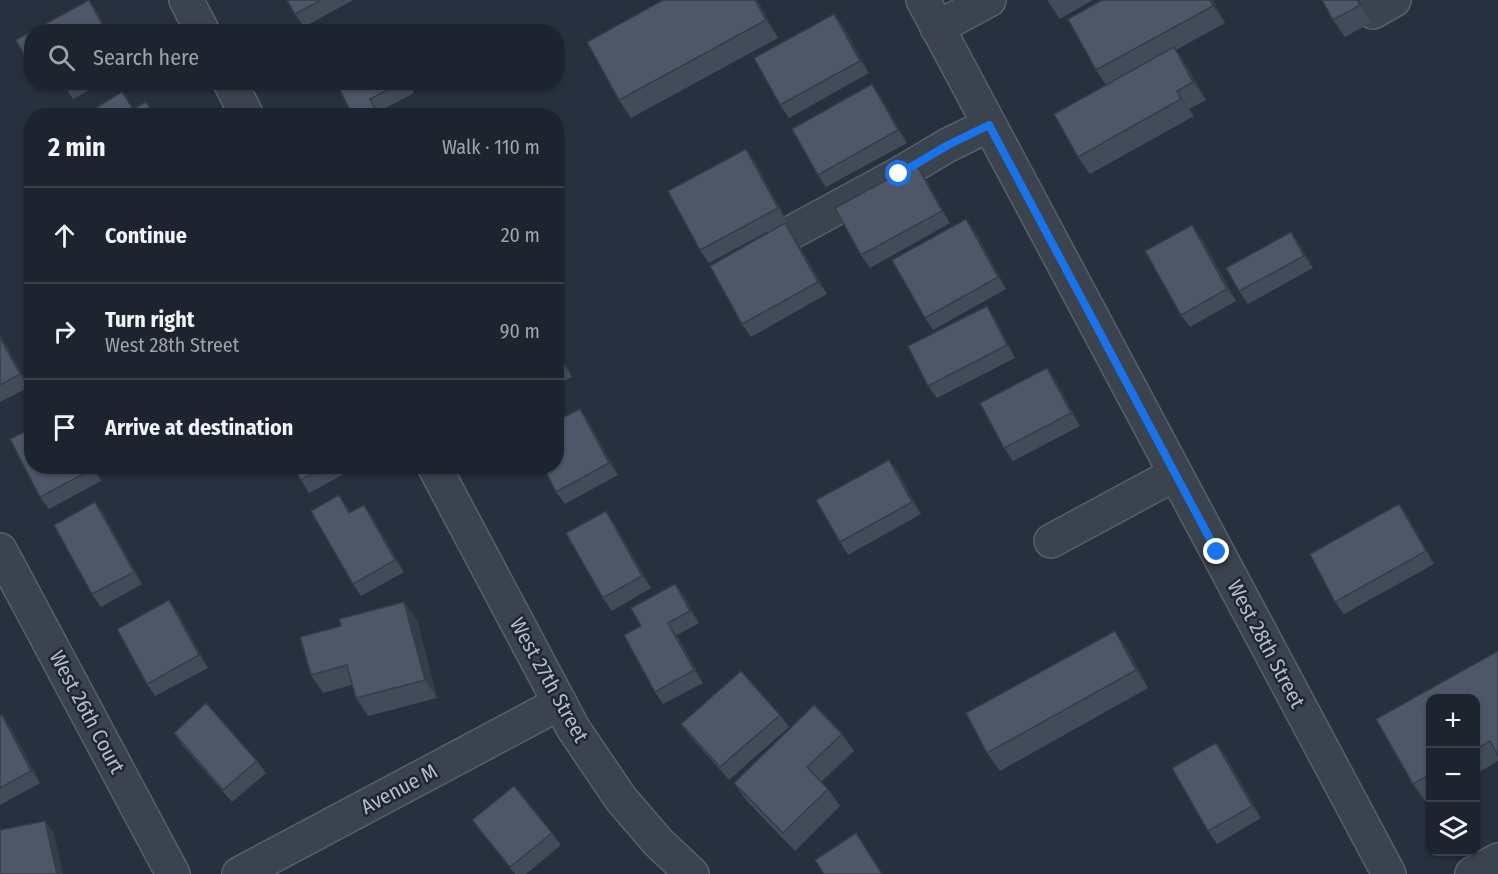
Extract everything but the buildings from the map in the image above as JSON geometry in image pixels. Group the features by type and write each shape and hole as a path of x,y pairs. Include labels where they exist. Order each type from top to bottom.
{"street":[{"path":"186,0 199,24"},
{"path":"930,14 989,0"},
{"name":"West 28th Street","path":"930,14 1389,874"},
{"path":"234,90 244,108"},
{"path":"785,236 948,145 989,125"},
{"name":"West 27th Street","path":"438,474 573,728 621,799 658,842 692,874"},
{"path":"1051,541 1175,474"},
{"name":"West 26th Court","path":"0,550 173,874"},
{"name":"West 26th Court","path":"0,589 152,874"},
{"name":"Avenue M","path":"239,874 560,703"},
{"path":"1472,874 1498,860"}],"route":[{"path":"899,174 948,145 989,125 1217,552"}]}
